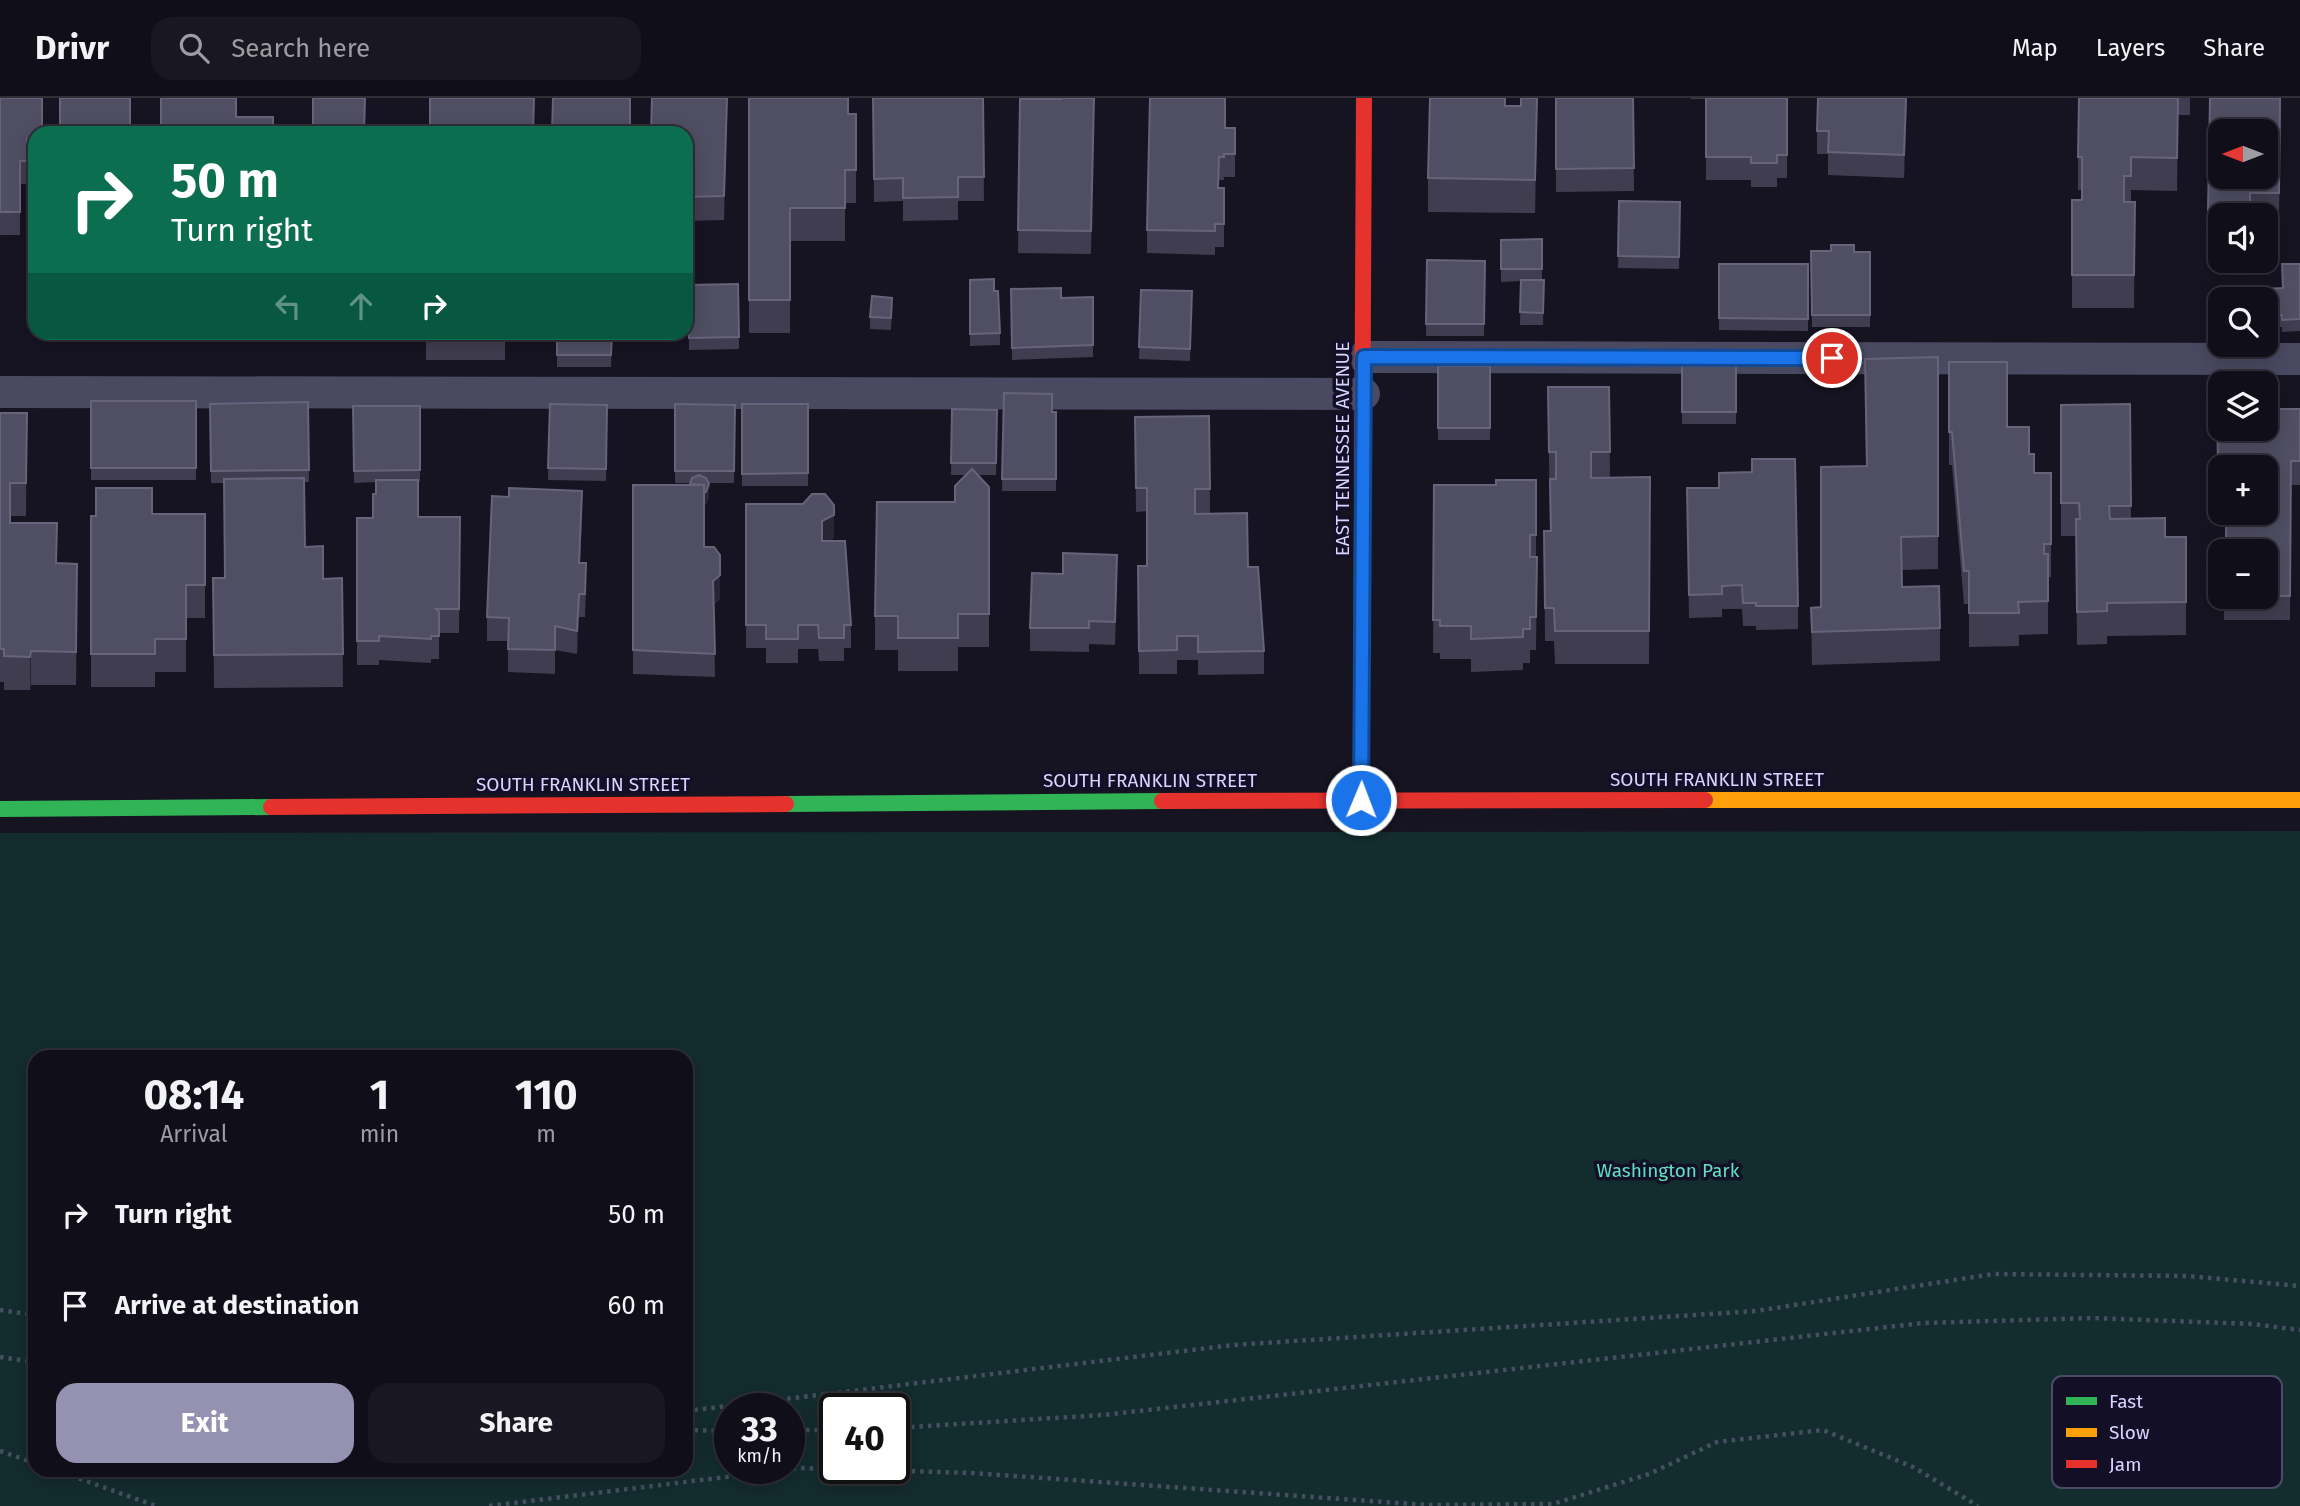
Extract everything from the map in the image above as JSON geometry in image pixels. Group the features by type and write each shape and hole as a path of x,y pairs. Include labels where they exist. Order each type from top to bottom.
{"street":[{"name":"EAST TENNESSEE AVENUE","path":"1361,800 1364,98"},
{"name":"SOUTH FRANKLIN STREET","path":"0,809 1361,800 2300,800"}],"lane":[{"path":"1364,357 2300,359"},
{"path":"0,392 1364,394"}],"path":[{"path":"693,1410 1233,1345 1755,1311 1993,1274 2187,1276 2300,1286"},
{"path":"0,1310 28,1314"},
{"path":"910,1427 1103,1415 1923,1323 2092,1318 2253,1324 2300,1330"},
{"path":"0,1357 28,1361"},
{"path":"693,1430 714,1431"},
{"path":"489,1506 800,1468 1013,1475 1427,1505 1553,1504 1649,1474 1717,1442 1824,1430 1913,1467 1978,1506"},
{"path":"0,1451 28,1461"},
{"path":"75,1477 156,1506"}],"green space":[{"name":"Washington Park","path":"2300,831 2300,1506 0,1506 0,833"}],"building":[{"path":"0,98 42,98 42,126 28,126 27,161 20,161 20,212 0,212"},
{"path":"60,98 130,98 130,126 60,126"},
{"path":"161,98 236,98 236,117 273,117 273,126 161,126"},
{"path":"313,98 365,98 364,126 313,126"},
{"path":"430,98 534,98 533,126 430,126"},
{"path":"553,98 630,98 630,126 552,126"},
{"path":"652,98 727,98 724,196 693,197 693,126 651,126"},
{"path":"749,98 848,98 848,114 856,114 856,170 845,170 845,208 790,208 790,300 749,300"},
{"path":"873,98 983,98 984,177 958,177 958,197 903,198 903,178 874,179"},
{"path":"1094,98 1091,231 1018,230 1020,99"},
{"path":"1150,98 1225,98 1225,128 1235,128 1235,154 1219,157 1218,188 1224,188 1224,224 1215,224 1215,231 1147,230"},
{"path":"1430,98 1505,98 1505,106 1521,106 1521,98 1537,98 1535,180 1428,178"},
{"path":"1556,98 1633,98 1634,168 1556,169"},
{"path":"1706,98 1787,98 1787,155 1777,155 1777,163 1751,163 1751,157 1706,157"},
{"path":"1818,98 1906,98 1904,155 1828,152 1829,131 1817,131"},
{"path":"2079,98 2178,98 2177,158 2131,157 2131,176 2124,176 2124,202 2135,202 2134,275 2072,275 2072,200 2082,200 2082,157 2078,157"},
{"path":"2210,98 2280,98 2279,193 2250,193 2250,203 2208,203 2208,189 2278,189 2278,119 2210,119"},
{"path":"1619,201 1680,202 1679,257 1618,256"},
{"path":"1542,239 1542,269 1501,269 1501,240"},
{"path":"1831,245 1854,245 1854,252 1870,252 1870,315 1812,315 1811,251 1831,251"},
{"path":"1427,260 1485,261 1484,324 1426,324"},
{"path":"1719,264 1808,264 1808,319 1719,318"},
{"path":"2282,264 2300,264 2300,319 2282,320 2282,315 2278,315 2278,288 2283,288"},
{"path":"994,279 994,291 998,291 1000,333 970,334 970,280"},
{"path":"1521,280 1544,280 1543,313 1520,312"},
{"path":"738,284 739,337 693,338 693,285"},
{"path":"1061,288 1061,298 1093,297 1093,345 1012,348 1011,289"},
{"path":"1141,290 1192,291 1190,349 1139,347"},
{"path":"872,296 892,298 891,318 870,317"},
{"path":"557,340 612,340 611,355 557,355"},
{"path":"1938,357 1938,536 1901,537 1902,587 1939,586 1940,628 1812,632 1811,608 1821,607 1821,467 1867,466 1865,359"},
{"path":"1949,362 2007,362 2007,427 2029,427 2029,454 2034,454 2034,473 2051,473 2051,544 2044,544 2044,554 2048,554 2048,601 2018,602 2019,613 1969,613 1969,571 1964,571 1952,432 1949,432"},
{"path":"1438,366 1490,366 1490,428 1438,428"},
{"path":"1682,366 1736,366 1736,412 1682,412"},
{"path":"1548,387 1609,387 1610,452 1591,452 1591,478 1650,477 1649,631 1555,631 1554,608 1545,608 1544,531 1551,531 1550,479 1556,479 1556,452 1549,452"},
{"path":"1004,393 1052,394 1052,412 1056,412 1056,479 1002,479"},
{"path":"91,401 196,401 196,468 91,468"},
{"path":"308,402 309,470 211,471 210,404"},
{"path":"550,404 607,405 606,469 548,468"},
{"path":"675,404 735,405 734,471 675,471"},
{"path":"742,404 808,404 808,473 742,474"},
{"path":"2130,404 2131,506 2109,506 2110,519 2165,518 2165,537 2186,537 2186,602 2107,603 2107,611 2077,612 2076,519 2080,519 2079,503 2061,503 2061,405"},
{"path":"353,406 420,406 420,470 354,471"},
{"path":"952,409 997,410 996,463 951,463"},
{"path":"2278,409 2300,409 2300,461 2291,461 2290,596 2278,596 2278,539 2226,539 2226,525 2278,525 2278,455 2218,455 2218,441 2278,441"},
{"path":"0,413 27,413 26,483 10,483 10,523 57,523 56,563 77,564 76,652 31,651 30,657 4,656 4,649 0,649"},
{"path":"1209,416 1210,489 1195,489 1195,514 1247,513 1248,567 1258,567 1264,651 1198,652 1198,636 1177,636 1177,650 1139,651 1138,566 1147,566 1147,488 1136,488 1135,417"},
{"path":"1752,459 1795,459 1798,606 1756,606 1756,603 1743,603 1742,585 1722,586 1722,594 1689,595 1687,488 1719,488 1719,473 1752,472"},
{"path":"972,469 989,487 989,614 958,614 958,638 898,638 898,616 875,616 877,502 955,502 955,486"},
{"path":"699,475 706,478 709,484 704,493 704,485 690,484 692,478"},
{"path":"304,478 305,547 323,546 323,579 342,578 343,654 214,655 213,578 225,578 224,479"},
{"path":"376,480 418,480 418,517 460,517 459,609 436,609 439,612 439,636 431,636 431,639 379,636 379,641 357,641 357,518 373,518"},
{"path":"1496,480 1536,480 1536,535 1530,535 1530,557 1537,557 1536,617 1530,617 1530,629 1523,629 1523,637 1471,639 1471,626 1440,626 1440,620 1433,620 1434,485 1496,485"},
{"path":"633,485 704,485 704,547 714,547 720,555 720,575 713,581 715,654 633,650"},
{"path":"96,488 152,488 152,514 205,514 205,585 186,585 186,639 155,639 155,654 91,654 91,516 96,516"},
{"path":"509,488 582,491 579,563 586,563 585,594 579,594 577,631 555,626 555,650 508,649 509,618 487,617 492,496 509,497"},
{"path":"812,494 825,494 834,505 834,515 822,521 822,541 845,541 851,625 844,625 844,638 819,638 818,625 798,625 798,639 766,639 766,625 746,625 746,504 803,504"},
{"path":"1063,553 1117,555 1115,622 1089,621 1089,628 1030,628 1032,573 1063,574"}],"traffic: fast":[{"path":"1361,800 1362,497"},
{"path":"786,804 1162,801"},
{"path":"0,809 271,807"}],"traffic: slow":[{"path":"1705,800 2300,800"}],"traffic: jam":[{"path":"1362,497 1364,98"},
{"path":"1162,801 1705,800"},
{"path":"271,807 786,804"}],"route":[{"path":"1361,800 1364,357 1832,358"}]}
